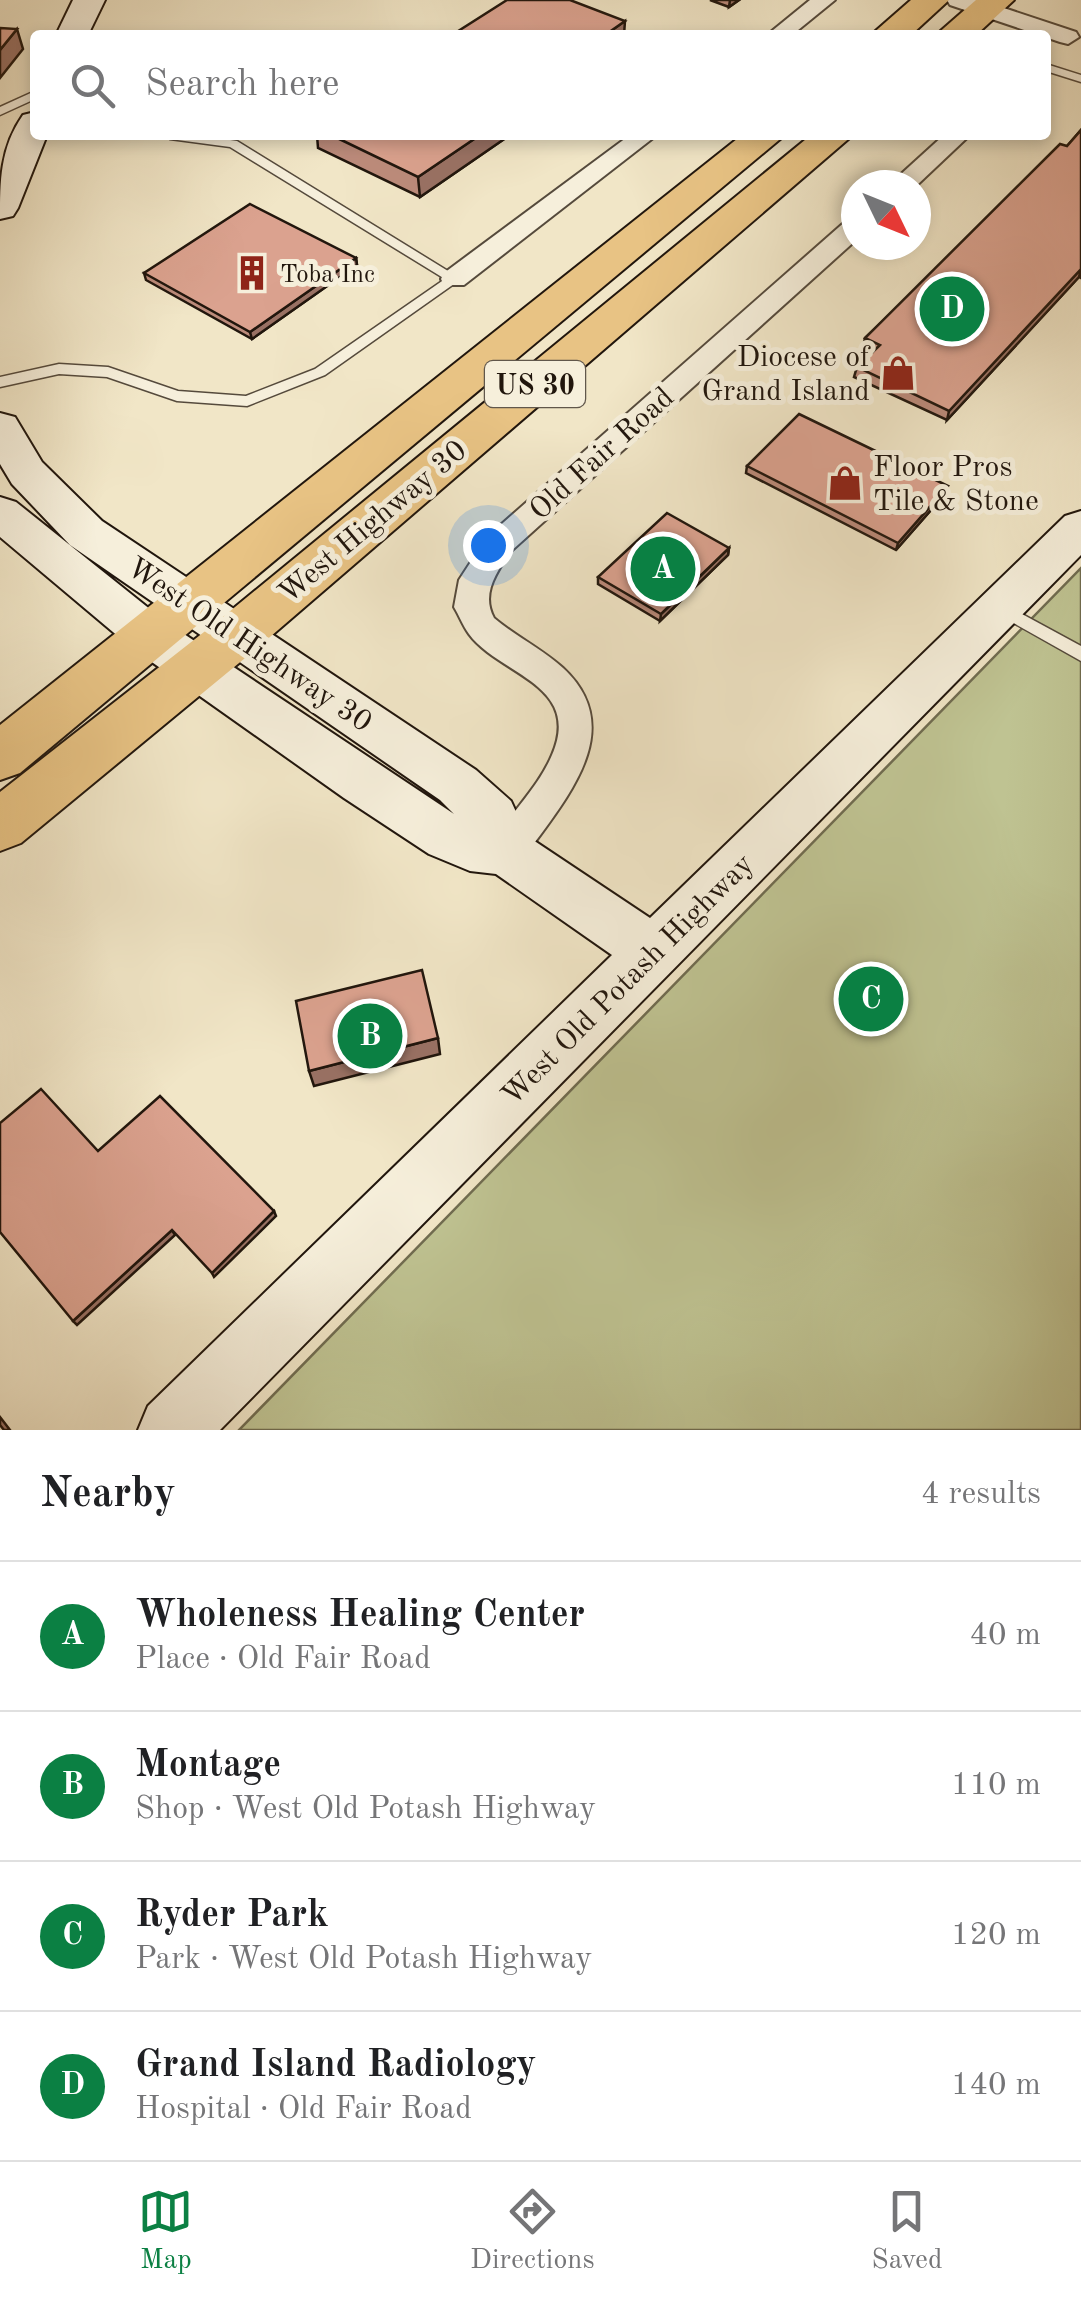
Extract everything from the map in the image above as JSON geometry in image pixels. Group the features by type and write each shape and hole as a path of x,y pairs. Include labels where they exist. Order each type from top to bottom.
{"highway":[{"path":"895,30 932,0"},
{"path":"958,30 980,3"},
{"name":"West Highway 30","path":"0,757 760,140"},
{"name":"West Highway 30","path":"0,826 216,651 828,140"}],"street":[{"path":"74,30 89,0"},
{"path":"785,30 824,0"},
{"path":"980,3 1074,31"},
{"path":"1051,52 1074,31"},
{"path":"0,208 30,134"},
{"path":"454,279 638,140"},
{"path":"919,170 952,140"},
{"name":"Old Fair Road","path":"507,852 565,766 575,746 578,726 562,688 475,620 470,611 470,589 479,568 498,546 841,239"},
{"name":"West Old Highway 30","path":"0,427 27,472 65,516 189,602 216,651"},
{"name":"West Old Highway 30","path":"0,513 34,546 149,635 216,651 458,784 492,817 507,852 654,952"},
{"name":"West Old Potash Highway","path":"172,1430 1081,527"}],"lane":[{"path":"1051,69 1081,79"},
{"path":"0,111 30,97"},
{"path":"0,382 59,369 108,372 177,396 247,401 320,372 454,279 233,144 205,140"},
{"path":"1000,607 1081,654"}],"green space":[{"path":"1081,568 1081,1430 239,1430"}],"building":[{"path":"507,0 570,0 625,21 612,30 460,30"},
{"path":"0,28 17,29 0,50"},
{"path":"1081,130 1081,269 949,411 857,367 880,345 865,338 1060,144 1067,146"},
{"path":"341,140 473,140 418,177"},
{"name":"Toba Inc","path":"250,204 356,258 250,332 144,273"},
{"name":"Floor Pros Tile & Stone","path":"799,414 948,486 898,543 747,466"},
{"path":"667,513 729,548 661,614 598,577"},
{"path":"422,970 438,1038 309,1071 296,1001"},
{"path":"41,1089 98,1151 160,1096 274,1211 212,1273 172,1230 73,1321 0,1232 0,1123"}],"place":[{"name":"Toba Inc","path":"252,273"},
{"name":"Grand Island Radiology","path":"952,309"},
{"name":"Diocese of Grand Island","path":"898,373"},
{"name":"Floor Pros Tile & Stone","path":"845,483"},
{"name":"Wholeness Healing Center","path":"663,569"},
{"name":"Ryder Park","path":"871,999"},
{"name":"Montage","path":"370,1036"}]}
